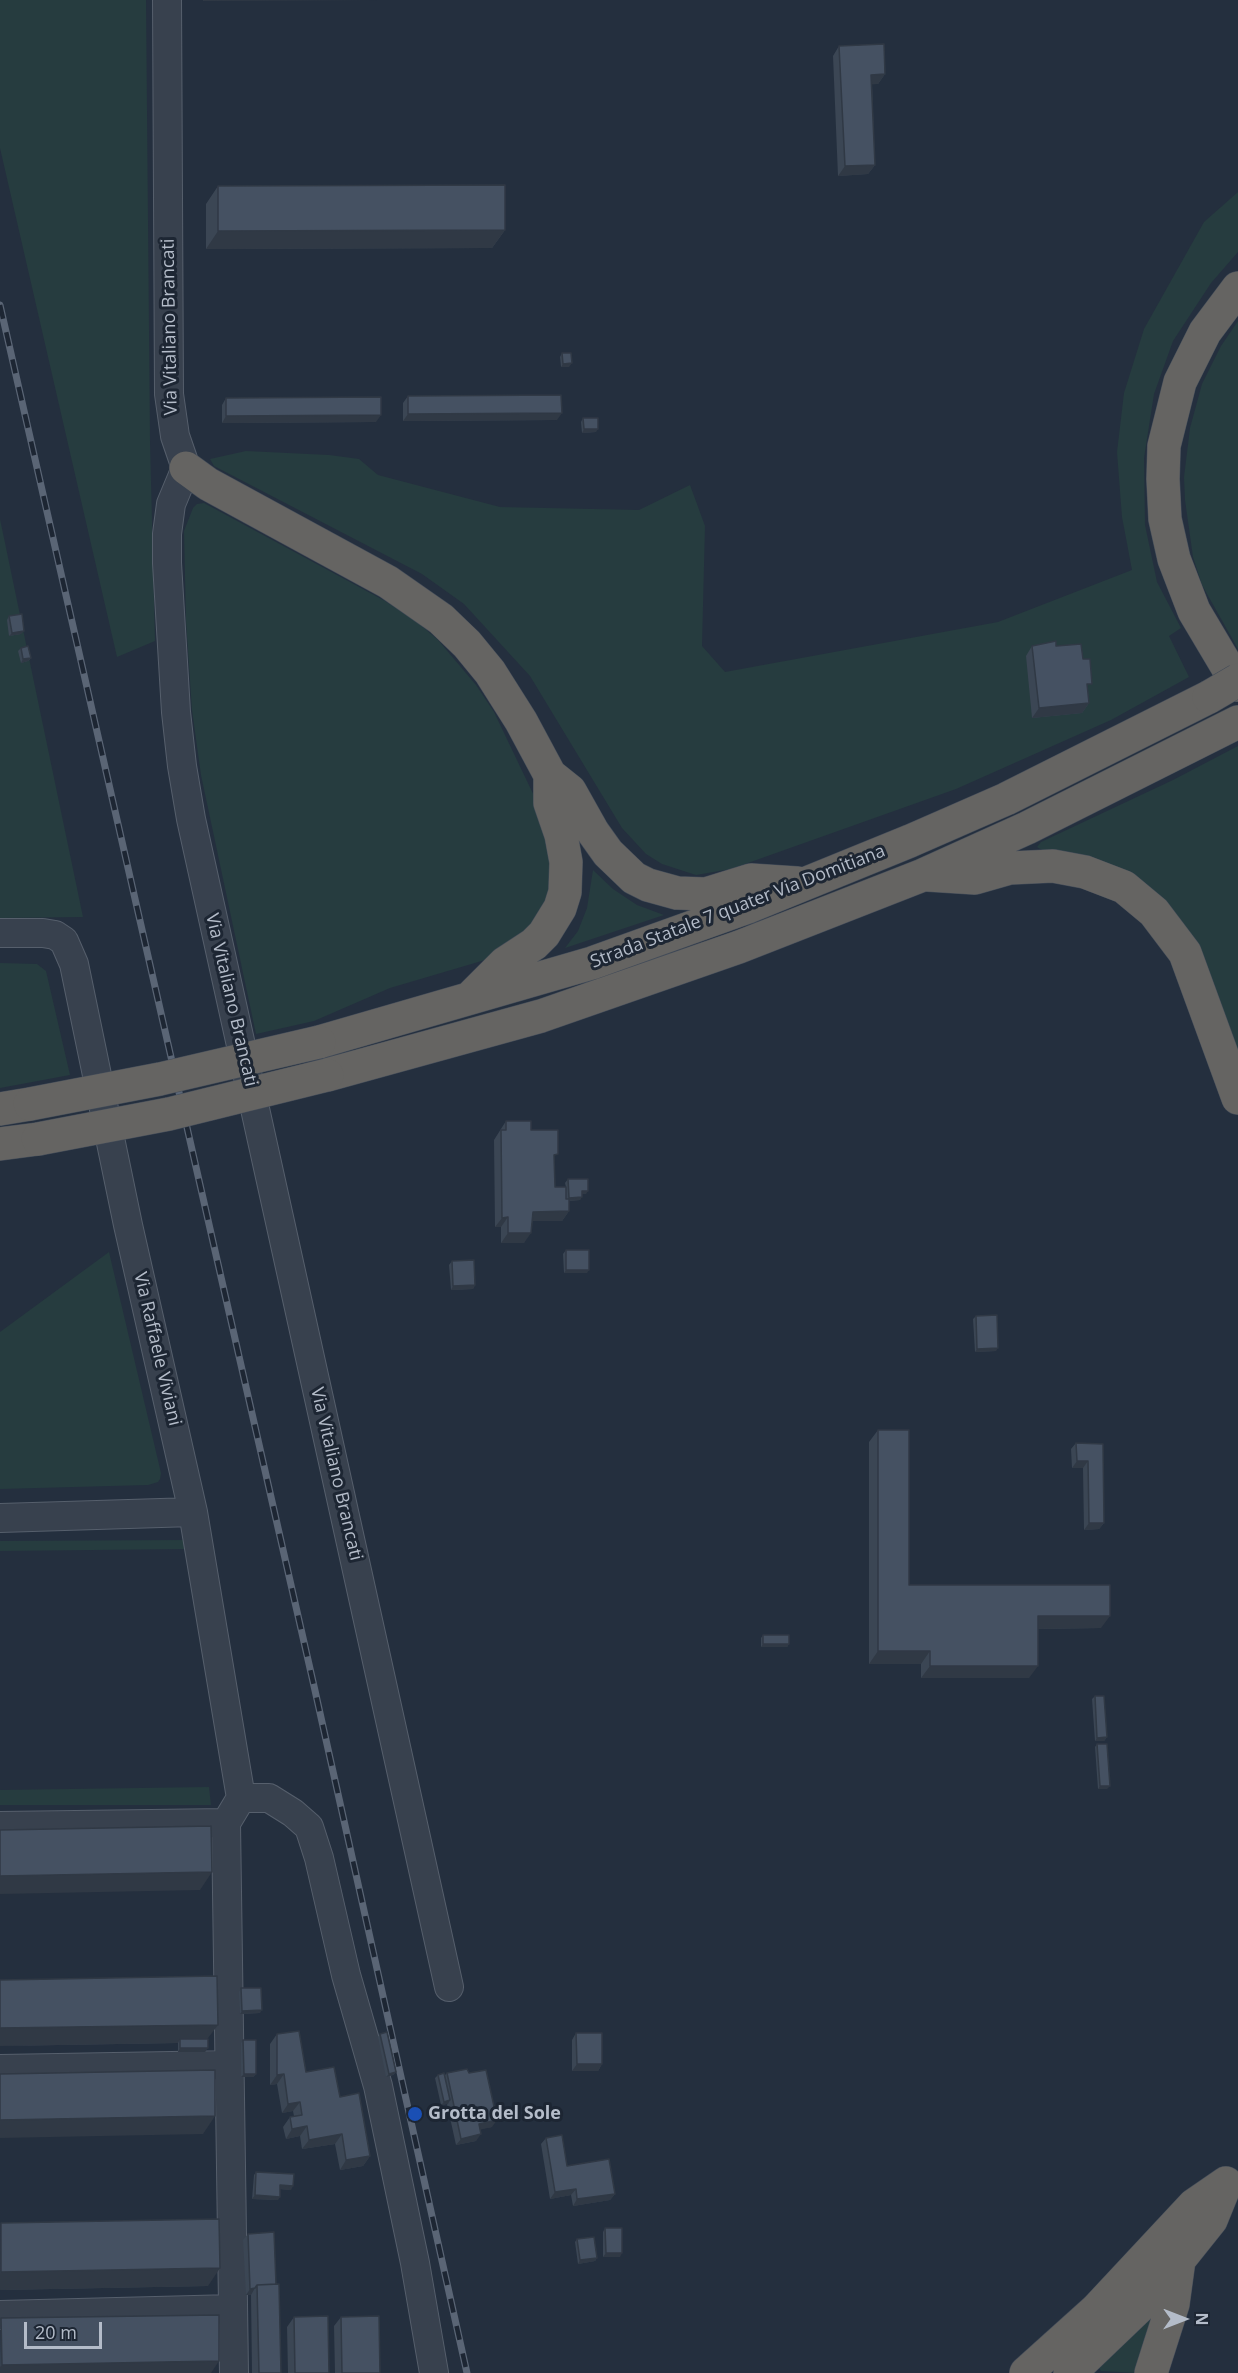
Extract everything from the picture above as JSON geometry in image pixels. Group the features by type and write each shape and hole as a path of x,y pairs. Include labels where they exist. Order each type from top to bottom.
{"highway":[{"path":"1224,691 1174,559 1165,519 1164,446 1180,382 1205,332 1238,288"},
{"path":"186,468 218,489 388,582 441,619 467,644 490,672 521,721 550,775 570,791 593,832 608,853 634,878 648,885 677,893 706,894 751,880 805,884"},
{"name":"Strada Statale 7 quater Via Domitiana","path":"15,1106 172,1077 319,1042 592,963 748,907 1006,799 1224,691 1238,680"},
{"name":"Strada Statale 7 quater Via Domitiana","path":"0,1144 169,1114 327,1075 541,1016 739,947 923,875 1027,828 1233,725"},
{"path":"469,999 505,963 534,944 544,934 560,908 565,892 566,862 561,835 550,803 550,775"},
{"path":"923,875 975,878 1010,868 1053,866 1085,872 1124,887 1154,912 1185,953 1238,1098"},
{"path":"1070,2373 1142,2304 1179,2260 1211,2220 1232,2175"},
{"path":"1026,2373 1103,2303 1194,2205 1232,2175"},
{"path":"1151,2373 1173,2304 1179,2260"}],"street":[{"name":"Via Vitaliano Brancati","path":"167,0 169,394 175,436 186,468 171,504 167,534 167,563 176,712 185,787 449,1987"},
{"name":"Via Raffaele Viviani","path":"0,933 55,935 64,941 70,952 194,1512 241,1798"},
{"path":"0,1518 194,1512"},
{"path":"234,2373 226,1823 241,1798 269,1798 293,1813 309,1827 319,1858 346,1975 378,2086 415,2263 434,2373"},
{"path":"0,1826 226,1823"},
{"path":"0,2069 229,2065"},
{"path":"0,2314 233,2309"}],"green space":[{"path":"0,0 146,0 150,441 155,641 117,657 0,148"},
{"path":"1238,192 1238,252 1211,283 1173,341 1154,394 1144,458 1145,525 1157,582 1181,628 1169,636 1189,677 1111,720 956,789 731,869 696,875 662,864 646,854 622,828 530,676 464,604 422,574 214,466 210,459 246,451 329,455 359,459 378,475 500,507 639,510 690,485 705,526 702,646 725,672 998,622 1132,570 1122,517 1117,452 1124,393 1144,329 1204,222"},
{"path":"1238,321 1238,649 1202,585 1193,557 1184,477 1190,428 1202,384 1221,346"},
{"path":"204,503 385,601 417,622 438,640 476,685 494,712 537,802 556,868 546,905 527,934 485,960 390,988 314,1021 256,1034 201,775 192,710 186,620 184,531 193,508 197,504"},
{"path":"0,519 83,917 0,918"},
{"path":"1238,746 1238,1056 1196,944 1037,847 1041,842 1173,780"},
{"path":"593,870 613,889 637,905 664,915 565,948 578,931 587,908"},
{"path":"0,963 37,964 46,971 70,1075 0,1088"},
{"path":"109,1252 161,1473 160,1479 148,1485 0,1489 0,1332"},
{"path":"186,1540 187,1549 0,1551 0,1541"},
{"path":"209,1787 211,1805 0,1805 0,1790"},
{"path":"1151,2318 1137,2373 1101,2371 1099,2368"}],"building":[{"path":"884,44 885,74 871,75 875,165 845,166 839,46"},
{"path":"505,185 505,230 218,231 218,186"},
{"path":"562,353 571,353 572,363 563,364"},
{"path":"561,395 562,413 408,414 408,396"},
{"path":"381,397 381,415 226,416 226,398"},
{"path":"583,418 598,418 598,429 584,429"},
{"path":"22,614 24,631 12,633 9,616"},
{"path":"1056,641 1056,646 1081,644 1083,659 1090,659 1092,684 1087,684 1089,703 1039,708 1032,646"},
{"path":"28,646 31,658 23,659 21,648"},
{"path":"506,1121 531,1121 531,1130 558,1130 558,1154 554,1155 555,1187 566,1187 569,1211 533,1212 531,1233 508,1233 508,1217 502,1218 501,1130 506,1130"},
{"path":"568,1179 588,1179 588,1191 582,1191 582,1197 569,1198"},
{"path":"566,1250 589,1250 589,1270 566,1270"},
{"path":"474,1260 475,1285 453,1286 452,1261"},
{"path":"997,1315 998,1348 977,1349 976,1316"},
{"path":"878,1430 909,1430 909,1585 1110,1585 1110,1616 1038,1616 1038,1666 930,1666 930,1651 878,1651"},
{"path":"1076,1443 1103,1444 1104,1523 1089,1523 1088,1461 1077,1461"},
{"path":"763,1635 789,1635 789,1644 763,1644"},
{"path":"1095,1696 1104,1696 1107,1737 1097,1738"},
{"path":"1097,1744 1107,1744 1110,1786 1100,1786"},
{"path":"211,1826 212,1872 0,1876 0,1830"},
{"path":"217,1976 218,2025 0,2028 0,1980"},
{"path":"241,1988 261,1988 262,2010 242,2011"},
{"path":"299,2031 306,2072 334,2067 340,2097 359,2093 370,2156 346,2160 342,2134 309,2140 307,2126 292,2129 290,2117 302,2115 300,2102 288,2104 284,2074 277,2075 277,2034"},
{"path":"387,2032 396,2072 389,2074 380,2034"},
{"path":"576,2033 602,2033 602,2064 577,2064"},
{"path":"180,2039 208,2039 208,2048 180,2048"},
{"path":"243,2040 256,2040 256,2074 244,2074"},
{"path":"467,2069 469,2073 486,2070 497,2120 479,2124 481,2134 461,2139 447,2073"},
{"path":"215,2070 215,2116 0,2120 0,2074"},
{"path":"444,2073 450,2100 444,2102 438,2075"},
{"path":"562,2135 567,2166 609,2159 615,2194 577,2199 576,2189 555,2192 546,2138"},
{"path":"256,2172 294,2174 293,2186 280,2185 280,2197 255,2195"},
{"path":"219,2219 220,2268 1,2272 1,2223"},
{"path":"605,2228 622,2228 622,2253 606,2253"},
{"path":"274,2232 276,2284 257,2285 250,2289 248,2234"},
{"path":"594,2237 597,2258 580,2260 577,2239"},
{"path":"279,2284 281,2373 259,2373 257,2285"},
{"path":"219,2315 219,2361 2,2365 1,2318"},
{"path":"328,2316 329,2373 295,2373 294,2317"},
{"path":"379,2316 380,2373 342,2373 341,2317"}],"railway":[{"path":"0,305 314,1686 467,2373"}],"place":[{"name":"Grotta del Sole","path":"415,2114"}]}
